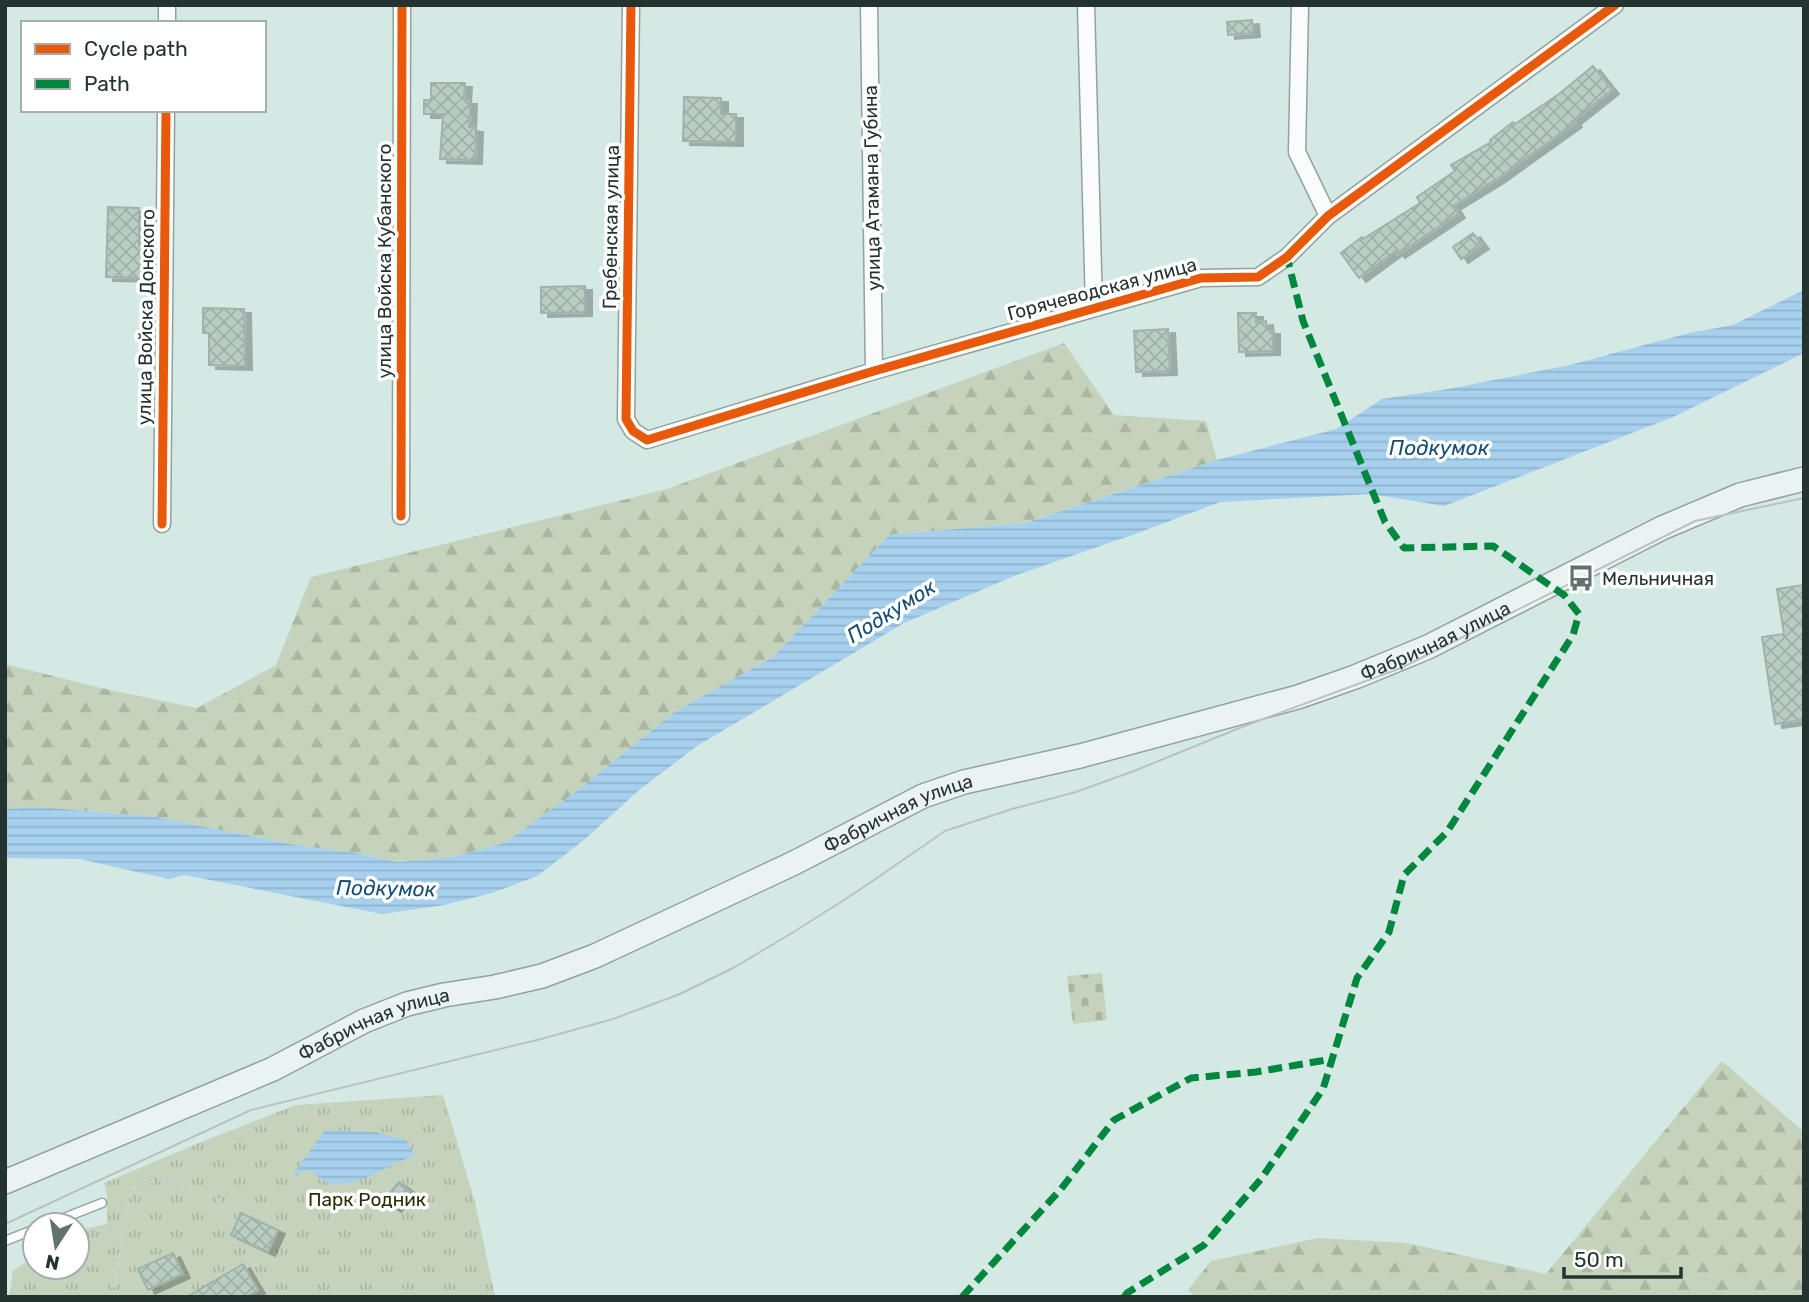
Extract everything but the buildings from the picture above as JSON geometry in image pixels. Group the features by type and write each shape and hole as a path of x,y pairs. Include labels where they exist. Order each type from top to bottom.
{"main road":[{"name":"Фабричная улица","path":"5,1182 272,1069 374,1016 432,998 542,976 595,956 794,863 923,796 964,782 1080,756 1298,697 1355,677 1429,647 1662,528 1740,495 1804,479"}],"street":[{"name":"улица Войска Кубанского","path":"401,516 402,5"},
{"name":"Гребенская улица","path":"631,5 626,418 633,432 647,440"},
{"name":"улица Атамана Губина","path":"869,5 874,371"},
{"path":"1086,5 1094,308"},
{"path":"1300,5 1297,152 1328,216"},
{"name":"Горячеводская улица","path":"647,440 874,371 1201,278 1258,276 1287,257 1328,216 1615,5"},
{"name":"улица Войска Донского","path":"162,524 166,112"}],"lane":[{"path":"82,1211 102,1203"}],"path":[{"path":"112,1297 131,1189 141,1184 181,1184 213,1195 234,1209"}],"green space":[{"path":"1064,343 1114,415 1206,421 1217,460 1024,523 889,535 773,657 673,713 577,791 504,843 453,857 398,862 155,817 40,807 5,809 5,664 197,708 276,665 311,577 667,489"},
{"path":"1102,973 1107,1020 1073,1024 1067,976"},
{"path":"1722,1061 1804,1132 1804,1297 1195,1297 1188,1290 1211,1261 1318,1238 1407,1243 1546,1274"},
{"name":"Парк Родник","path":"443,1095 475,1202 495,1297 9,1297 13,1271 21,1266 21,1281 91,1281 91,1227 107,1224 107,1195 104,1183 296,1105"}],"water":[{"name":"Подкумок","path":"1804,290 1804,353 1673,417 1444,506 1371,494 1220,502 1014,576 904,623 697,746 638,791 584,840 537,876 492,893 444,905 382,914 185,875 169,879 79,859 5,858 5,809 40,807 155,817 398,862 453,857 504,843 577,791 673,713 773,657 889,535 1025,523 1217,460 1336,429 1382,399 1570,365 1689,333 1733,325"},
{"path":"325,1130 375,1132 406,1140 415,1156 349,1183 336,1184 323,1180 312,1171 302,1171 297,1176 294,1173"}],"tram line":[{"path":"5,1224 251,1110 541,1039 613,1019 680,994 735,967 792,933 945,831 1076,792 1401,668 1695,521 1804,498"}],"marked path":[{"path":"1124,1297 1204,1245 1261,1179 1323,1089 1357,978 1389,932 1404,875 1447,832 1573,635 1579,614 1564,595 1493,546 1404,548 1385,522 1303,321 1287,257"},
{"path":"962,1297 1061,1189 1114,1120 1191,1078 1256,1072 1332,1059"}],"cycle path":[{"path":"401,516 402,5"},
{"path":"631,5 626,419 633,431 647,440 874,371 1201,278 1258,277 1287,257 1328,216 1615,5"},
{"path":"162,524 166,112"}],"place":[{"name":"Мельничная","path":"1581,578"}]}
